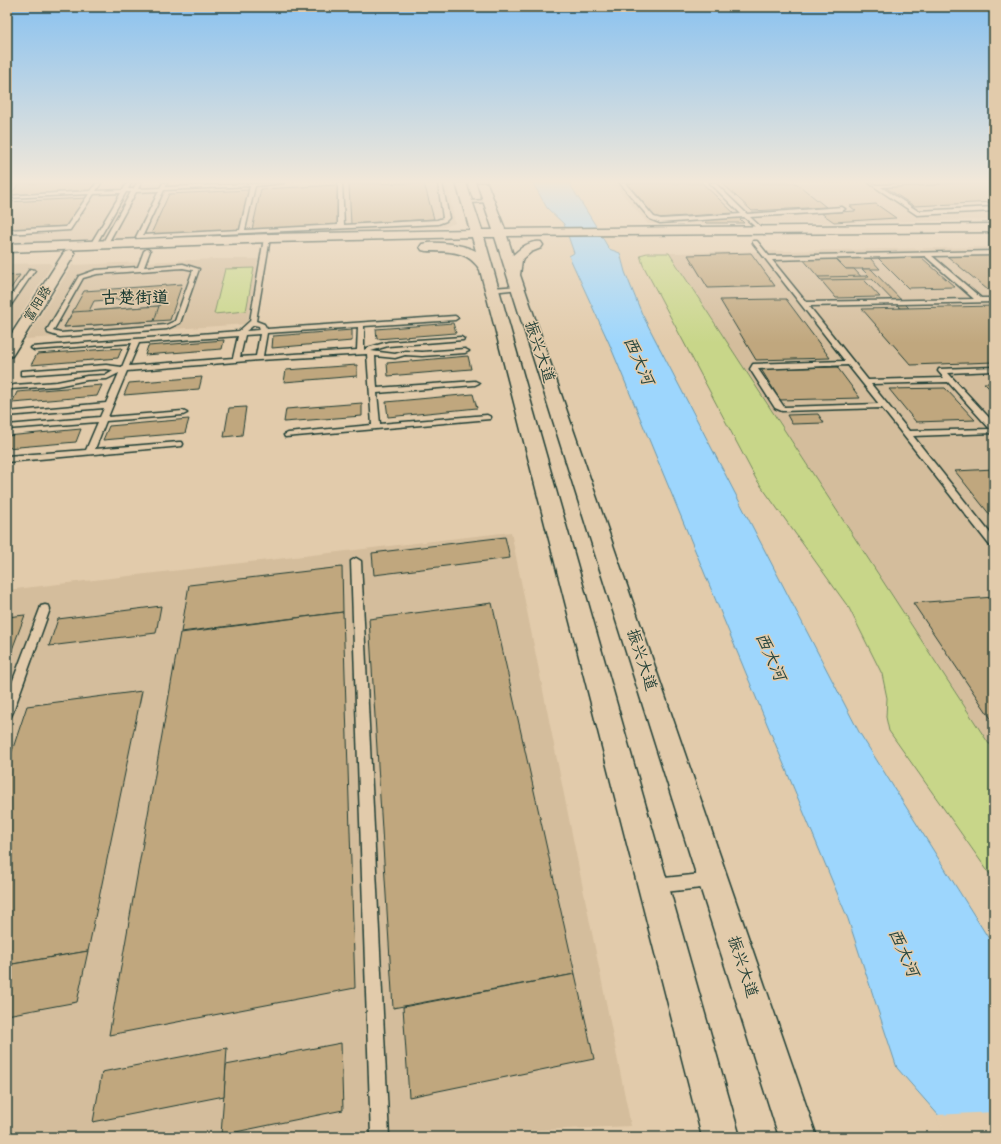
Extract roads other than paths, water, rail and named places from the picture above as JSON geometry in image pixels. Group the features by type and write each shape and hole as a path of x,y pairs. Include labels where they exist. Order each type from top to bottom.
{"main road":[{"path":"7,248 99,244 266,243 443,238 447,236"},
{"path":"419,246 447,236"},
{"name":"振兴大道","path":"486,236 490,280 721,1137"},
{"name":"振兴大道","path":"493,236 516,281 798,1137"},
{"path":"537,236 542,238 560,236"},
{"path":"538,236 542,238"},
{"path":"516,281 516,259 542,238"},
{"path":"578,244 771,242"},
{"path":"7,256 147,251 266,243 419,246 456,249 467,252 478,258 490,280"}],"street":[{"name":"富阳路","path":"7,353 69,254"}],"lane":[{"path":"99,244 103,236"},
{"path":"99,244 104,236"},
{"path":"139,236 152,236"},
{"path":"755,242 994,545"},
{"path":"236,360 242,333 245,327 253,322 266,243"},
{"path":"140,269 147,251"},
{"path":"768,258 994,253"},
{"path":"926,254 979,300"},
{"path":"183,266 196,269 178,322 167,326 60,334 50,332 83,275 96,272 140,269 183,266"},
{"path":"7,307 32,270"},
{"path":"490,280 516,281"},
{"path":"804,304 994,300"},
{"path":"34,348 455,318"},
{"path":"253,322 264,326 259,358"},
{"path":"361,325 374,391 376,427"},
{"path":"367,353 369,349 388,344 461,339"},
{"path":"90,452 122,369 136,341"},
{"path":"24,373 106,367 122,369 259,358 367,353 395,356 405,353 422,354 465,351"},
{"path":"851,363 756,366 754,369 782,410 884,406"},
{"path":"14,387 57,384 87,378 107,377 122,369"},
{"path":"994,369 942,371 994,428"},
{"path":"865,382 950,380"},
{"path":"374,391 475,383"},
{"path":"7,414 109,405"},
{"path":"7,427 183,413"},
{"path":"288,435 487,417"},
{"path":"906,434 994,431"},
{"path":"7,459 179,444"},
{"path":"356,562 380,1137"},
{"path":"7,712 45,610"},
{"path":"653,886 713,880"}],"water":[{"name":"西大河","path":"568,236 602,236 609,249 620,253 625,272 642,314 859,732 994,947 994,1137 940,1117 897,1068 848,919 609,343 569,256 574,253"}],"district":[{"name":"古楚街道","path":"135,298"}]}
